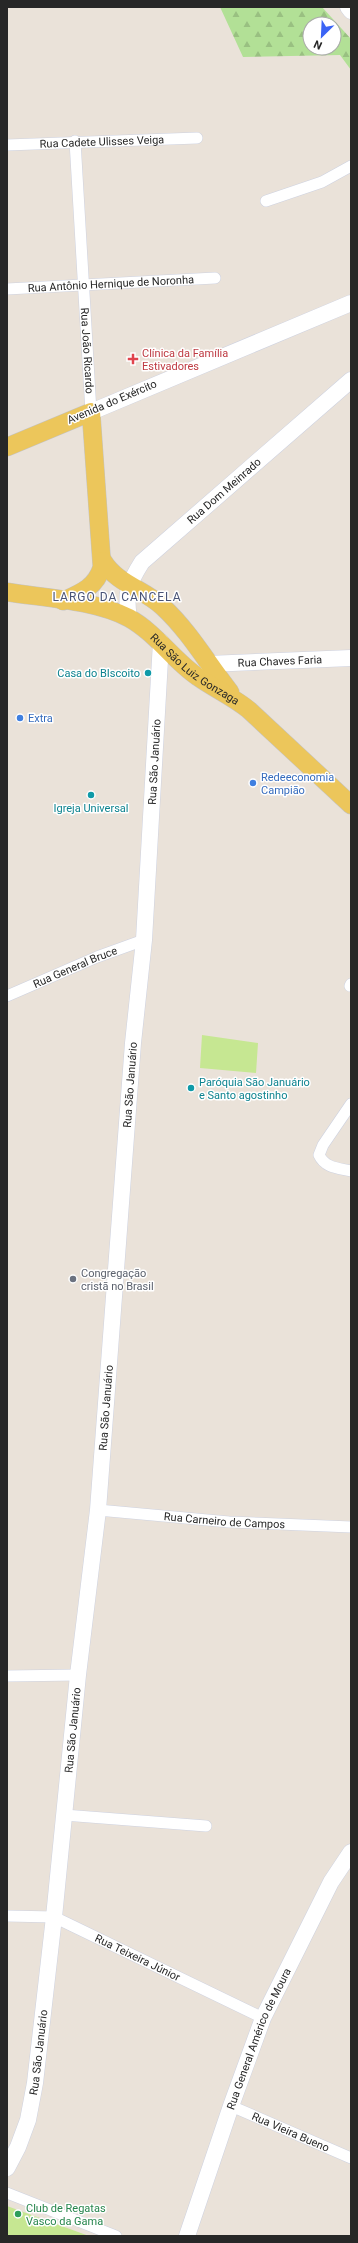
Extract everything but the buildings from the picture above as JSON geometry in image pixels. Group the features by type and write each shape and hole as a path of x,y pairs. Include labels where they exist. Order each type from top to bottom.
{"main road":[{"name":"Avenida do Exército","path":"7,448 92,412"},
{"name":"Rua João Ricardo","path":"92,412 103,561"},
{"path":"103,561 109,570 128,585 150,596 177,620 236,700"},
{"path":"63,601 80,594 92,585 101,573 103,561"},
{"name":"Rua São Luiz Gonzaga","path":"7,592 109,610 129,618 161,642 197,677 236,700 351,806"},
{"path":"161,642 208,664"}],"street":[{"path":"348,7 351,11"},
{"name":"Rua Cadete Ulisses Veiga","path":"7,145 75,141 197,138"},
{"name":"Rua João Ricardo","path":"75,141 92,412"},
{"path":"266,201 322,182 351,166"},
{"name":"Rua Antônio Hernique de Noronha","path":"7,289 215,278"},
{"name":"Avenida do Exército","path":"92,412 351,303"},
{"name":"Rua Dom Meinrado","path":"129,618 126,598 128,585 142,562 351,380"},
{"name":"Rua São Januário","path":"7,2168 18,2147 28,2120 35,2083 54,1917 78,1676 98,1510 133,1043 144,940 161,642"},
{"name":"Rua Chaves Faria","path":"208,664 351,658"},
{"name":"Rua General Bruce","path":"7,996 97,957 144,940"},
{"path":"351,1104 323,1145 319,1155 322,1161 330,1166 351,1171"},
{"name":"Rua Carneiro de Campos","path":"98,1510 229,1522 351,1527"},
{"path":"7,1676 78,1676"},
{"path":"64,1815 206,1826"},
{"name":"Rua General Américo de Moura","path":"187,2236 231,2106 263,2018 332,1882 351,1852"},
{"name":"Rua Teixeira Júnior","path":"7,1916 54,1917 263,2018"},
{"name":"Rua Vieira Bueno","path":"231,2106 351,2158"},
{"path":"7,2193 116,2236"}],"green space":[{"path":"220,7 322,7 330,16 302,16 302,56 243,57"},
{"path":"342,29 351,39 351,70 341,56 342,56"},
{"path":"202,1035 258,1043 256,1073 200,1068"},
{"name":"Club de Regatas Vasco da Gama","path":"7,2206 89,2236 7,2236"}],"place":[{"name":"Clínica da Família Estivadores","path":"133,359"},
{"name":"Casa do BIscoito","path":"148,673"},
{"name":"Extra","path":"20,718"},
{"name":"Redeeconomia Campião","path":"253,783"},
{"name":"Igreja Universal","path":"91,795"},
{"name":"Paróquia São Januário e Santo agostinho","path":"191,1088"},
{"name":"Congregação cristã no Brasil","path":"73,1279"},
{"name":"Club de Regatas Vasco da Gama","path":"18,2214"}],"district":[{"name":"LARGO DA CANCELA","path":"117,597"}]}
